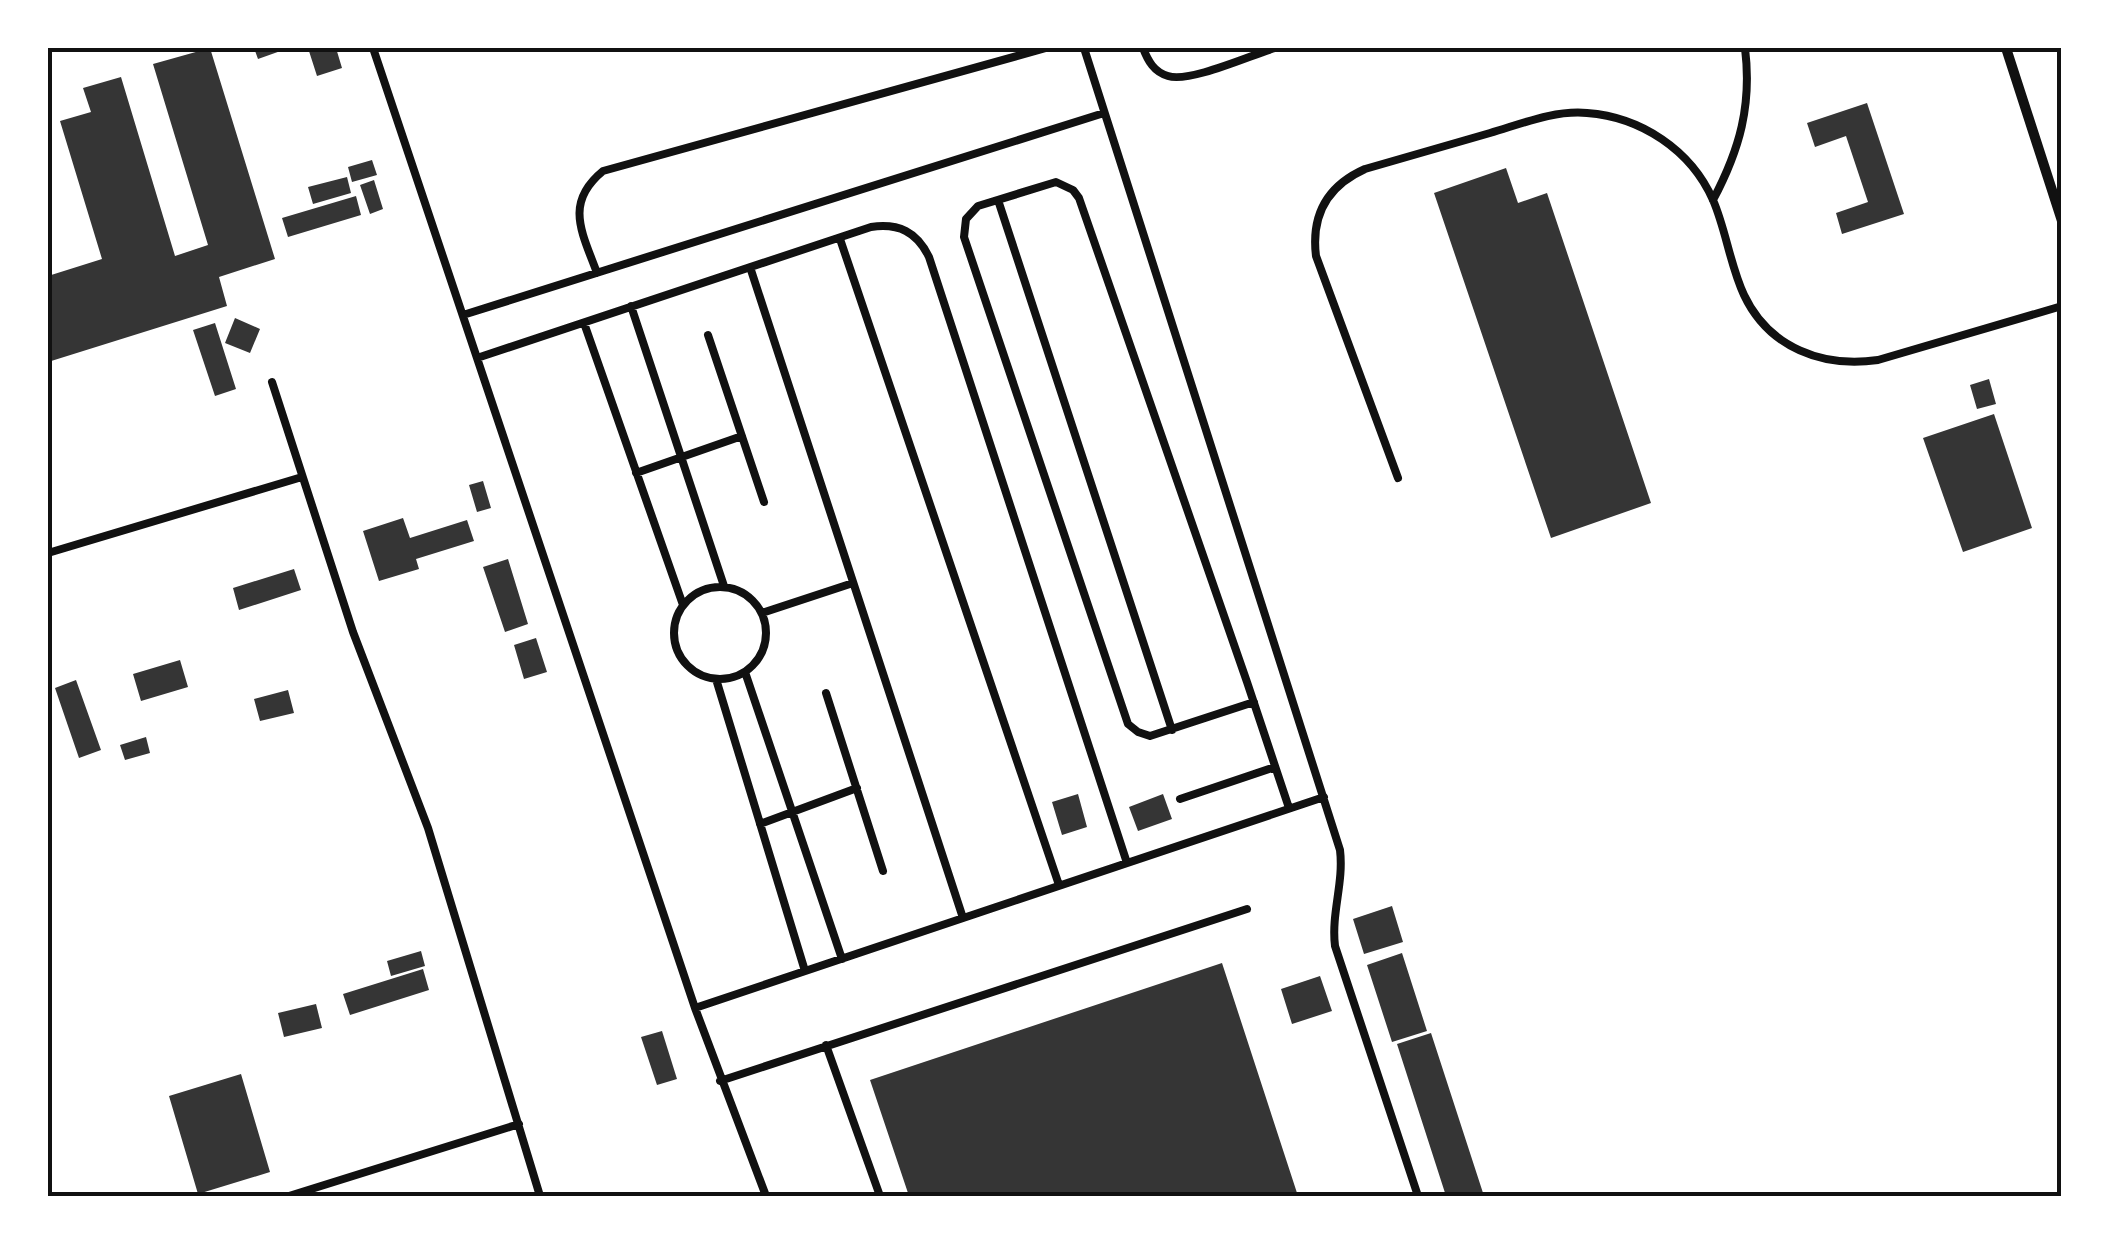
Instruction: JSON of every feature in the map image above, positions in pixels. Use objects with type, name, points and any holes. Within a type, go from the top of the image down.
[{"type":"street","points":[[2006,48],[2062,221]]},
{"type":"lane","points":[[373,48],[695,1008],[766,1196]]},
{"type":"lane","points":[[597,273],[578,214],[584,192],[603,171],[1046,48]]},
{"type":"lane","points":[[1084,48],[1324,796],[1342,870],[1334,921],[1335,946],[1418,1196]]},
{"type":"lane","points":[[1143,48],[1156,70],[1183,78],[1275,48]]},
{"type":"lane","points":[[1713,200],[1733,163],[1745,123],[1749,81],[1745,48]]},
{"type":"lane","points":[[463,316],[1104,112]]},
{"type":"lane","points":[[1398,478],[1316,256],[1316,220],[1322,203],[1348,176],[1365,168],[1556,114],[1583,112],[1637,124],[1682,155],[1713,200],[1744,294],[1756,314],[1789,346],[1810,356],[1855,363],[1878,360],[2062,306]]},
{"type":"lane","points":[[1254,702],[1150,736],[1128,724],[964,237],[966,220],[978,206],[1056,182],[1073,190],[1079,198],[1254,702],[1289,808]]},
{"type":"lane","points":[[998,200],[1172,730]]},
{"type":"lane","points":[[477,358],[871,227],[900,227],[913,234],[930,257],[1127,863]]},
{"type":"lane","points":[[840,239],[1059,885]]},
{"type":"lane","points":[[750,268],[964,918]]},
{"type":"lane","points":[[631,306],[724,586]]},
{"type":"lane","points":[[584,323],[683,605]]},
{"type":"lane","points":[[708,335],[764,502]]},
{"type":"lane","points":[[272,382],[353,632],[428,828],[540,1196]]},
{"type":"lane","points":[[636,473],[742,436]]},
{"type":"lane","points":[[48,553],[302,478]]},
{"type":"lane","points":[[762,613],[853,583]]},
{"type":"lane","points":[[724,586],[740,590],[752,600],[762,613],[766,629],[764,646],[745,672],[716,679],[686,666],[677,652],[675,620],[694,594],[724,586]]},
{"type":"lane","points":[[745,672],[842,959]]},
{"type":"lane","points":[[716,679],[805,971]]},
{"type":"lane","points":[[826,693],[883,871]]},
{"type":"lane","points":[[1180,799],[1276,767]]},
{"type":"lane","points":[[760,824],[857,788]]},
{"type":"lane","points":[[695,1008],[1324,796]]},
{"type":"lane","points":[[720,1080],[1247,909]]},
{"type":"lane","points":[[826,1045],[880,1196]]},
{"type":"lane","points":[[288,1196],[519,1124]]},
{"type":"building","points":[[210,48],[275,259],[219,277],[227,306],[48,362],[48,276],[102,259],[60,121],[91,112],[83,88],[121,77],[175,256],[208,245],[153,64]]},
{"type":"building","points":[[254,48],[289,48],[258,59]]},
{"type":"building","points":[[308,48],[336,48],[342,68],[317,76]]},
{"type":"building","points":[[1867,103],[1904,214],[1842,234],[1836,213],[1868,202],[1846,136],[1815,147],[1807,123]]},
{"type":"building","points":[[372,160],[377,175],[352,182],[348,167]]},
{"type":"building","points":[[1506,168],[1518,203],[1547,193],[1651,503],[1551,538],[1434,193]]},
{"type":"building","points":[[347,177],[351,193],[313,204],[308,187]]},
{"type":"building","points":[[374,180],[383,209],[370,214],[360,185]]},
{"type":"building","points":[[356,196],[361,215],[288,237],[282,218]]},
{"type":"building","points":[[235,318],[260,329],[250,353],[225,343]]},
{"type":"building","points":[[215,323],[236,389],[215,396],[193,330]]},
{"type":"building","points":[[1989,379],[1996,404],[1977,409],[1970,385]]},
{"type":"building","points":[[1994,414],[2032,528],[1963,552],[1923,438]]},
{"type":"building","points":[[483,481],[491,508],[477,512],[469,485]]},
{"type":"building","points":[[403,518],[410,538],[467,520],[474,541],[416,559],[419,569],[379,581],[363,531]]},
{"type":"building","points":[[508,559],[528,624],[505,632],[483,567]]},
{"type":"building","points":[[294,569],[301,590],[239,610],[233,588]]},
{"type":"building","points":[[536,638],[547,672],[524,679],[514,645]]},
{"type":"building","points":[[180,660],[188,687],[141,701],[133,674]]},
{"type":"building","points":[[76,680],[101,750],[79,758],[55,688]]},
{"type":"building","points":[[288,690],[294,713],[260,721],[254,699]]},
{"type":"building","points":[[146,737],[150,753],[125,760],[120,745]]},
{"type":"building","points":[[1078,794],[1087,827],[1062,835],[1052,802]]},
{"type":"building","points":[[1163,794],[1172,819],[1138,831],[1129,807]]},
{"type":"building","points":[[1392,906],[1403,942],[1364,954],[1353,919]]},
{"type":"building","points":[[421,951],[425,966],[391,976],[387,961]]},
{"type":"building","points":[[1402,953],[1427,1031],[1392,1042],[1367,965]]},
{"type":"building","points":[[1222,963],[1298,1196],[909,1196],[870,1080]]},
{"type":"building","points":[[423,969],[429,990],[350,1015],[343,994]]},
{"type":"building","points":[[1320,976],[1332,1011],[1292,1024],[1281,989]]},
{"type":"building","points":[[316,1004],[322,1028],[284,1037],[278,1013]]},
{"type":"building","points":[[662,1031],[677,1079],[657,1085],[641,1037]]},
{"type":"building","points":[[1431,1033],[1484,1196],[1446,1196],[1397,1044]]},
{"type":"building","points":[[241,1074],[270,1172],[198,1194],[169,1096]]}]
